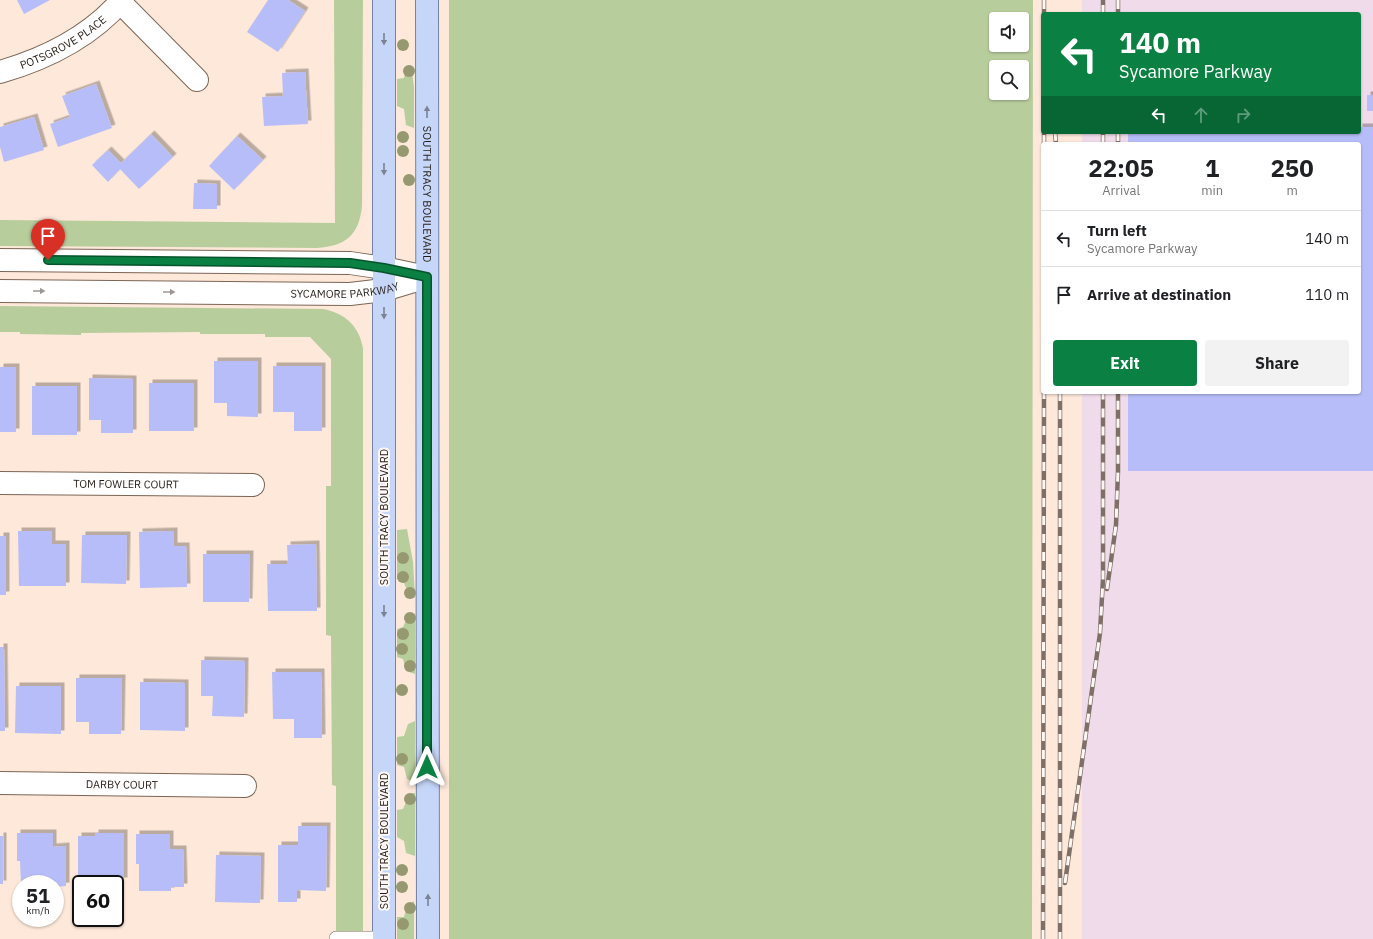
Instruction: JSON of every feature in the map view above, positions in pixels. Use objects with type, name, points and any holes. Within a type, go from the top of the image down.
[{"type":"main road","name":"SOUTH TRACY BOULEVARD","points":[[384,0],[384,938]]},
{"type":"main road","name":"SOUTH TRACY BOULEVARD","points":[[427,0],[428,939]]},
{"type":"main road","name":"POTSGROVE PLACE","points":[[0,72],[42,57],[61,47],[99,22],[121,1]]},
{"type":"main road","points":[[121,1],[197,80]]},
{"type":"main road","name":"SYCAMORE PARKWAY","points":[[0,260],[350,263],[427,277]]},
{"type":"main road","name":"SYCAMORE PARKWAY","points":[[0,291],[350,294],[384,290],[427,277]]},
{"type":"main road","name":"TOM FOWLER COURT","points":[[0,483],[253,485]]},
{"type":"main road","name":"DARBY COURT","points":[[0,783],[245,786]]},
{"type":"lane","points":[[336,938],[384,938]]},
{"type":"shaded area","points":[[1082,0],[1373,0],[1373,939],[1082,939],[1082,394],[1361,394],[1361,142],[1082,142],[1082,134],[1361,134],[1361,12],[1082,12]]},
{"type":"green space","points":[[334,0],[363,0],[362,206],[358,225],[349,237],[336,245],[317,248],[0,246],[0,220],[335,223]]},
{"type":"green space","points":[[449,0],[1033,0],[1032,939],[449,939]]},
{"type":"green space","points":[[411,65],[414,87],[414,128],[406,125],[404,109],[397,106],[397,79],[404,78],[406,68]]},
{"type":"green space","points":[[0,306],[323,309],[344,317],[350,322],[358,333],[363,348],[363,939],[336,939],[336,786],[332,785],[331,636],[326,635],[326,486],[331,486],[331,359],[310,337],[265,337],[265,334],[200,334],[200,332],[81,333],[81,335],[20,334],[20,332],[0,332]]},
{"type":"green space","points":[[407,529],[413,562],[415,597],[409,595],[404,583],[397,579],[397,530]]},
{"type":"green space","points":[[415,614],[415,674],[406,671],[403,659],[397,657],[397,629],[403,627],[408,616]]},
{"type":"green space","points":[[415,721],[415,782],[407,779],[404,767],[397,765],[397,737],[404,736],[408,724]]},
{"type":"green space","points":[[410,793],[415,793],[415,856],[406,853],[404,841],[397,837],[397,810],[403,809]]},
{"type":"green space","points":[[414,901],[414,939],[397,939],[397,917],[404,917],[407,906]]},
{"type":"building","points":[[17,0],[50,0],[24,14]]},
{"type":"building","points":[[268,0],[288,0],[305,11],[278,52],[247,32]]},
{"type":"building","points":[[305,72],[308,124],[264,126],[262,97],[283,96],[282,73]]},
{"type":"building","points":[[96,84],[112,128],[58,147],[50,124],[70,117],[62,96]]},
{"type":"building","points":[[1367,95],[1373,95],[1373,111],[1367,111]]},
{"type":"building","points":[[34,117],[44,150],[4,162],[0,147],[0,127]]},
{"type":"building","points":[[1361,127],[1373,127],[1373,471],[1128,471],[1128,394],[1361,394],[1361,142],[1128,142],[1128,134],[1361,134]]},
{"type":"building","points":[[151,134],[173,157],[139,189],[120,169],[108,182],[92,165],[108,150],[121,163]]},
{"type":"building","points":[[237,136],[263,160],[234,190],[209,166]]},
{"type":"building","points":[[194,183],[217,184],[217,209],[193,209]]},
{"type":"building","points":[[214,361],[258,361],[258,417],[227,416],[227,403],[214,403]]},
{"type":"building","points":[[273,366],[322,366],[322,431],[294,431],[294,412],[273,412]]},
{"type":"building","points":[[0,367],[16,367],[16,432],[0,432]]},
{"type":"building","points":[[89,378],[133,379],[133,433],[101,433],[101,420],[89,420]]},
{"type":"building","points":[[149,383],[194,383],[194,431],[149,431]]},
{"type":"building","points":[[32,386],[77,386],[77,435],[32,435]]},
{"type":"building","points":[[18,531],[52,531],[52,544],[66,544],[66,586],[19,586]]},
{"type":"building","points":[[174,531],[174,546],[186,546],[187,587],[140,588],[139,532]]},
{"type":"building","points":[[82,535],[127,535],[126,584],[81,583]]},
{"type":"building","points":[[0,536],[6,536],[6,595],[0,595]]},
{"type":"building","points":[[316,544],[317,611],[268,611],[267,564],[288,564],[287,545]]},
{"type":"building","points":[[203,554],[250,554],[249,602],[203,602]]},
{"type":"building","points":[[0,647],[4,647],[5,731],[0,731]]},
{"type":"building","points":[[201,660],[245,661],[244,717],[212,716],[213,696],[201,696]]},
{"type":"building","points":[[272,672],[321,672],[322,738],[294,738],[294,719],[273,719]]},
{"type":"building","points":[[76,678],[122,678],[121,734],[89,734],[89,722],[76,722]]},
{"type":"building","points":[[140,682],[185,683],[185,731],[140,730]]},
{"type":"building","points":[[16,686],[61,686],[61,734],[15,733]]},
{"type":"building","points":[[298,826],[327,826],[326,891],[297,890],[297,902],[278,902],[278,845],[298,845]]},
{"type":"building","points":[[17,833],[53,833],[53,847],[66,846],[66,886],[64,886],[64,875],[21,875],[20,861],[17,861]]},
{"type":"building","points":[[95,833],[124,833],[124,875],[78,875],[78,836],[95,836]]},
{"type":"building","points":[[136,834],[170,834],[170,849],[183,849],[184,887],[171,887],[171,891],[139,891],[139,864],[136,864]]},
{"type":"building","points":[[0,836],[3,836],[3,884],[0,884]]},
{"type":"building","points":[[216,855],[261,856],[260,903],[215,902]]},
{"type":"railway","points":[[1044,0],[1044,12]]},
{"type":"railway","points":[[1103,0],[1103,12]]},
{"type":"railway","points":[[1118,0],[1118,12]]},
{"type":"railway","points":[[1044,134],[1044,142]]},
{"type":"railway","points":[[1055,134],[1056,142]]},
{"type":"railway","points":[[1103,134],[1103,142]]},
{"type":"railway","points":[[1118,134],[1118,142]]},
{"type":"railway","points":[[1043,939],[1044,394]]},
{"type":"railway","points":[[1060,394],[1060,939]]},
{"type":"railway","points":[[1065,883],[1100,633],[1103,579],[1103,394]]},
{"type":"railway","points":[[1107,589],[1116,525],[1118,394]]},
{"type":"route","points":[[48,260],[350,263],[427,277],[427,767]]}]
